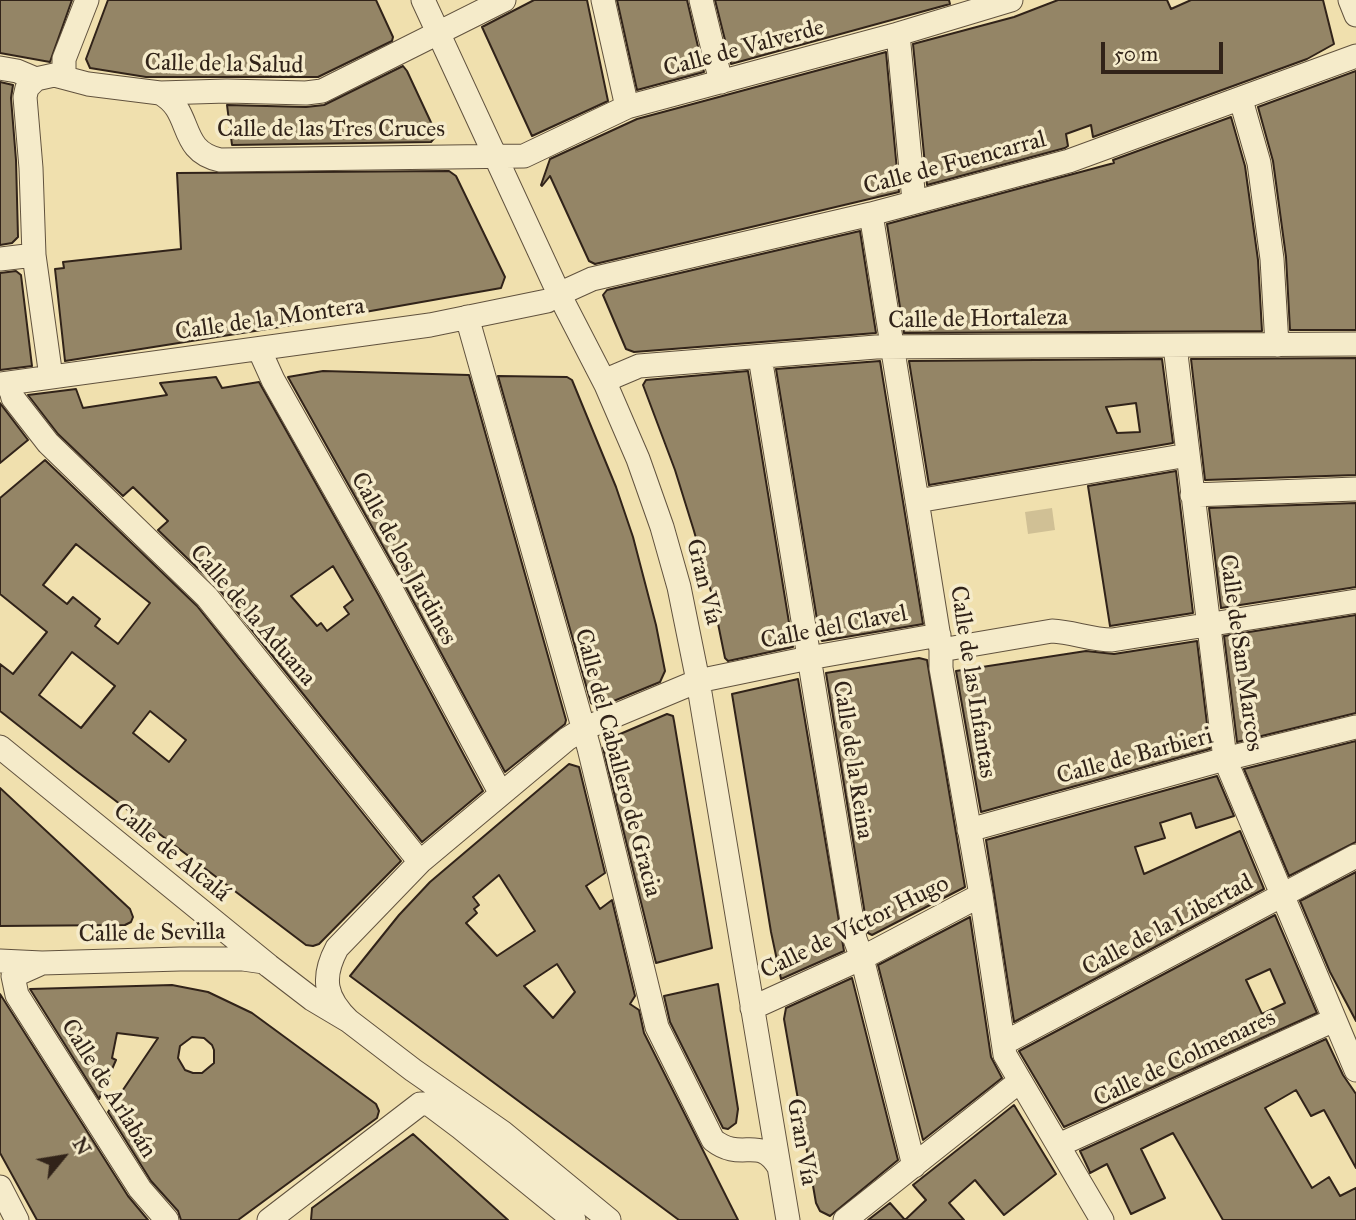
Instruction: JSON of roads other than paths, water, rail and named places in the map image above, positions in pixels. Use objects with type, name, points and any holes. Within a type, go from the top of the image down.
[{"type":"street","points":[[64,77],[64,59],[87,0]]},
{"type":"street","name":"Gran Vía","points":[[423,0],[496,156],[553,298],[606,385],[638,459],[662,527],[679,587],[698,681],[788,1220]]},
{"type":"street","name":"Calle de la Salud","points":[[0,68],[36,79],[54,75],[88,84],[160,93],[322,91],[504,0]]},
{"type":"street","points":[[603,0],[627,107]]},
{"type":"street","points":[[701,0],[721,82]]},
{"type":"street","points":[[1350,0],[1356,15]]},
{"type":"street","name":"Calle de Valverde","points":[[496,156],[524,156],[627,107],[898,34],[997,3]]},
{"type":"street","points":[[898,34],[914,201]]},
{"type":"street","name":"Calle de Fuencarral","points":[[553,298],[592,279],[871,214],[1069,161],[1356,56]]},
{"type":"street","points":[[36,79],[27,88],[25,97],[34,255],[51,377]]},
{"type":"street","name":"Calle de las Tres Cruces","points":[[160,93],[174,102],[180,110],[190,141],[197,150],[220,160],[496,156]]},
{"type":"street","points":[[1241,100],[1259,163],[1272,259],[1277,345]]},
{"type":"street","name":"Calle de las Infantas","points":[[871,214],[940,643],[941,668],[1008,1062],[1102,1220]]},
{"type":"street","points":[[0,259],[34,255]]},
{"type":"street","name":"Calle de la Montera","points":[[4,384],[430,325],[553,298]]},
{"type":"street","name":"Calle del Caballero de Gracia","points":[[467,317],[583,729],[657,1027],[713,1140],[734,1151],[760,1149],[768,1152],[779,1167]]},
{"type":"street","name":"Calle de Hortaleza","points":[[606,385],[613,377],[639,366],[894,347],[1356,344]]},
{"type":"street","name":"Calle de San Marcos","points":[[1175,345],[1225,759],[1356,1070]]},
{"type":"street","name":"Calle de los Jardines","points":[[259,349],[273,380],[391,589],[501,794]]},
{"type":"street","name":"Calle de la Reina","points":[[760,357],[855,939],[914,1166]]},
{"type":"street","name":"Calle de la Aduana","points":[[4,384],[48,443],[207,597],[420,862]]},
{"type":"street","points":[[918,501],[1188,455]]},
{"type":"street","points":[[1192,495],[1356,489]]},
{"type":"street","name":"Calle del Clavel","points":[[349,1021],[334,1007],[327,985],[332,957],[346,936],[420,862],[566,739],[583,729],[698,681],[809,658],[1052,631],[1095,640],[1112,640],[1356,601]]},
{"type":"street","name":"Calle de Barbieri","points":[[969,830],[1225,759],[1356,727]]},
{"type":"street","name":"Calle de Alcalá","points":[[0,747],[264,962],[312,999],[349,1021],[412,1070],[502,1132],[609,1220]]},
{"type":"street","name":"Calle de la Libertad","points":[[1004,1043],[1356,856]]},
{"type":"street","name":"Calle de Víctor Hugo","points":[[752,1008],[862,958],[981,895]]},
{"type":"street","name":"Calle de Sevilla","points":[[0,961],[42,963],[180,958],[264,962]]},
{"type":"street","name":"Calle de Sevilla","points":[[12,981],[19,971],[42,963]]},
{"type":"street","name":"Calle de Arlabán","points":[[12,981],[17,995],[140,1189],[167,1220]]},
{"type":"street","name":"Calle de Colmenares","points":[[1059,1145],[1334,1020]]},
{"type":"street","points":[[412,1070],[418,1082],[416,1107]]},
{"type":"street","points":[[845,1220],[1020,1082]]},
{"type":"street","points":[[269,1220],[296,1212],[416,1107],[429,1104],[574,1220]]},
{"type":"street","points":[[0,1187],[17,1220]]}]
